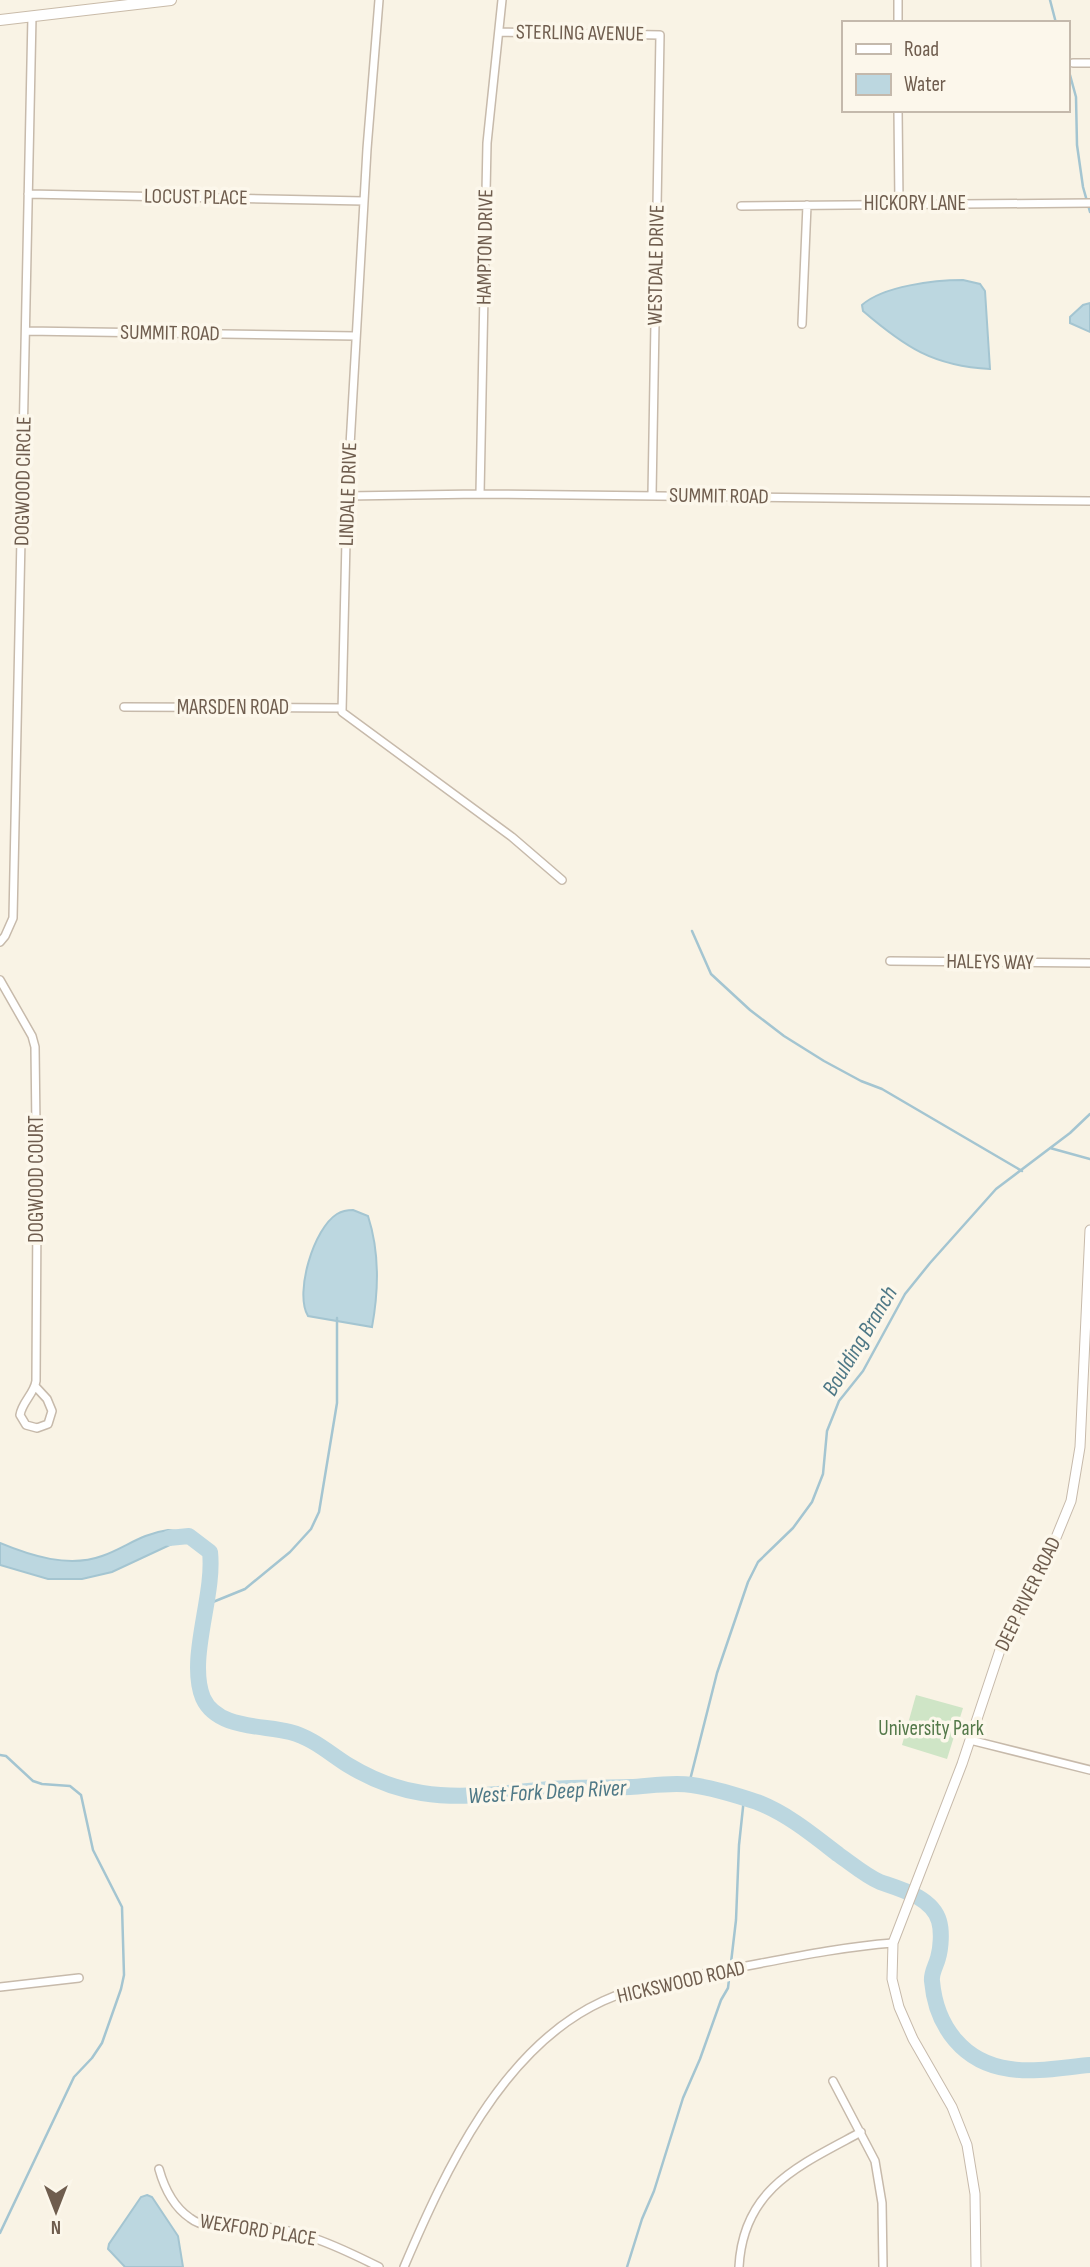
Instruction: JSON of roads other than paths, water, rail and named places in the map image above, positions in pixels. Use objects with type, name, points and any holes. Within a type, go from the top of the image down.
[{"type":"main road","points":[[0,20],[171,0]]},
{"type":"street","name":"LINDALE DRIVE","points":[[342,708],[347,496],[379,0]]},
{"type":"street","name":"HAMPTON DRIVE","points":[[480,494],[488,143],[502,0]]},
{"type":"street","points":[[898,0],[898,21]]},
{"type":"street","name":"DOGWOOD CIRCLE","points":[[0,942],[13,918],[32,16]]},
{"type":"street","name":"STERLING AVENUE","points":[[500,32],[660,35]]},
{"type":"street","name":"WESTDALE DRIVE","points":[[652,495],[660,35]]},
{"type":"street","points":[[1073,63],[1090,63]]},
{"type":"street","points":[[898,112],[899,203]]},
{"type":"street","name":"LOCUST PLACE","points":[[28,194],[364,201]]},
{"type":"street","name":"HICKORY LANE","points":[[741,206],[1090,203]]},
{"type":"street","points":[[802,324],[807,205]]},
{"type":"street","name":"SUMMIT ROAD","points":[[26,331],[356,336]]},
{"type":"street","name":"SUMMIT ROAD","points":[[347,496],[652,495],[1090,501]]},
{"type":"street","name":"MARSDEN ROAD","points":[[124,707],[342,708]]},
{"type":"street","points":[[342,708],[342,712],[512,837],[562,880]]},
{"type":"street","name":"HALEYS WAY","points":[[890,961],[1090,963]]},
{"type":"street","name":"DOGWOOD COURT","points":[[0,980],[32,1036],[35,1047],[35,1386],[24,1402],[20,1415],[26,1425],[37,1428],[48,1424],[52,1411],[47,1399],[35,1386]]},
{"type":"street","name":"DEEP RIVER ROAD","points":[[976,2267],[975,2194],[967,2145],[952,2107],[902,2018],[892,1979],[893,1942],[970,1740],[1004,1638],[1053,1545],[1071,1501],[1080,1447],[1090,1230]]},
{"type":"street","points":[[970,1740],[1090,1770]]},
{"type":"street","name":"HICKSWOOD ROAD","points":[[404,2267],[446,2175],[476,2124],[528,2058],[573,2017],[601,2001],[637,1988],[845,1947],[893,1942]]},
{"type":"street","points":[[0,1987],[79,1978]]},
{"type":"street","points":[[833,2081],[875,2161],[880,2184],[883,2267]]},
{"type":"street","points":[[739,2267],[744,2232],[751,2214],[766,2192],[799,2166],[862,2132]]},
{"type":"street","name":"WEXFORD PLACE","points":[[159,2169],[164,2187],[191,2219],[211,2226],[269,2228],[320,2239],[379,2267]]},
{"type":"water","points":[[963,280],[980,284],[985,291],[990,369],[936,359],[893,335],[863,311],[862,305],[883,293],[924,283]]},
{"type":"water","points":[[1090,303],[1090,332],[1070,323],[1070,317],[1083,305]]},
{"type":"water","points":[[353,1210],[368,1216],[375,1244],[377,1285],[372,1327],[308,1316],[304,1306],[305,1277],[314,1246],[329,1221],[337,1214]]},
{"type":"water","points":[[168,1530],[186,1532],[189,1536],[112,1572],[82,1579],[48,1579],[0,1565],[0,1543],[37,1556],[76,1561],[102,1556],[141,1538]]},
{"type":"water","points":[[141,2197],[152,2197],[178,2236],[183,2267],[125,2267],[108,2249]]},
{"type":"waterway","points":[[1050,0],[1055,21]]},
{"type":"waterway","points":[[1069,71],[1076,97],[1077,145],[1083,187],[1090,212]]},
{"type":"waterway","points":[[692,931],[711,974],[750,1010],[784,1036],[824,1061],[882,1089],[1022,1171]]},
{"type":"waterway","name":"Boulding Branch","points":[[689,1784],[717,1673],[748,1582],[758,1562],[793,1528],[812,1502],[823,1474],[827,1431],[839,1401],[863,1371],[905,1294],[930,1263],[996,1189],[1070,1133],[1090,1114]]},
{"type":"waterway","name":"Boulding Branch","points":[[1050,1148],[1090,1159]]},
{"type":"waterway","points":[[208,1604],[245,1589],[290,1552],[311,1529],[319,1512],[337,1403],[337,1318]]},
{"type":"waterway","name":"West Fork Deep River","points":[[169,1538],[189,1536],[210,1552],[209,1588],[198,1665],[199,1682],[203,1698],[210,1708],[229,1721],[290,1732],[313,1742],[366,1775],[393,1786],[422,1793],[471,1796],[561,1788],[677,1784],[708,1788],[757,1802],[790,1819],[870,1877],[914,1895],[930,1906],[941,1930],[940,1949],[932,1978],[935,1998],[946,2027],[966,2051],[979,2059],[1010,2069],[1040,2070],[1090,2065]]},
{"type":"waterway","points":[[0,1755],[6,1756],[33,1781],[70,1786],[81,1795],[93,1850],[122,1907],[124,1975],[102,2043],[74,2077],[0,2233]]},
{"type":"waterway","points":[[627,2267],[683,2098],[728,1988],[736,1920],[744,1798]]},
{"type":"park label","name":"University Park","points":[[931,1728]]}]
